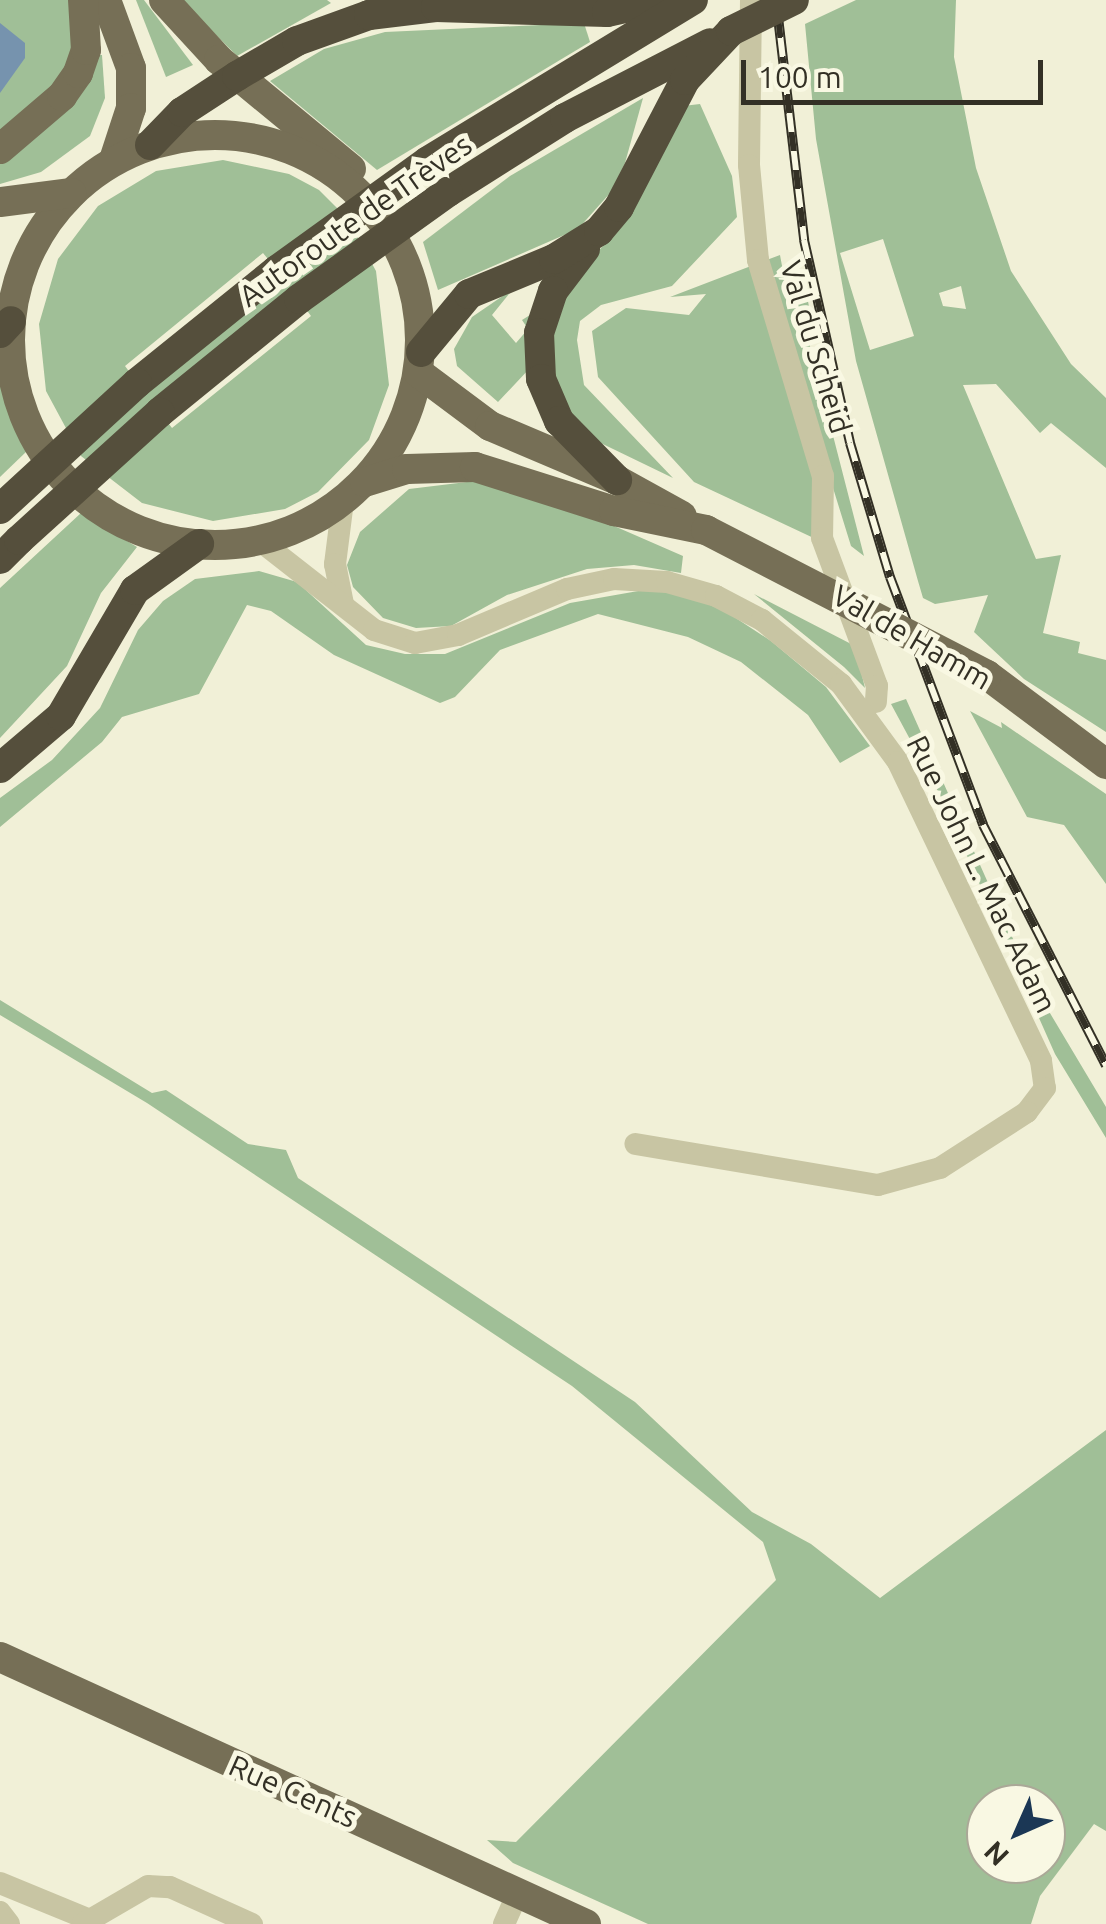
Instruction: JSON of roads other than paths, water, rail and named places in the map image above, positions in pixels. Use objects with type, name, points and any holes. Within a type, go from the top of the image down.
[{"type":"highway","points":[[150,144],[182,112],[238,76],[297,42],[369,14],[436,7],[607,12],[660,0]]},
{"type":"highway","name":"Autoroute de Trèves","points":[[0,509],[138,383],[277,270],[428,161],[693,0]]},
{"type":"highway","name":"Autoroute de Trèves","points":[[10,550],[160,412],[299,299],[448,192],[565,118],[794,0]]},
{"type":"highway","points":[[617,480],[559,421],[541,379],[538,350],[554,292],[619,207],[685,80],[731,32]]},
{"type":"highway","points":[[420,362],[469,294],[554,260],[599,231]]},
{"type":"highway","points":[[0,768],[61,716],[135,590],[199,544]]},
{"type":"main road","points":[[0,149],[62,96],[78,74],[86,50],[83,0]]},
{"type":"main road","points":[[106,0],[131,68],[131,108],[114,160]]},
{"type":"main road","points":[[164,0],[238,76],[342,156],[390,230],[415,288],[420,362],[400,431],[354,491]]},
{"type":"main road","points":[[480,0],[532,10]]},
{"type":"main road","points":[[260,540],[199,544],[164,538],[114,517],[48,458],[17,392],[6,309],[35,241],[71,193],[114,160],[150,144],[217,134],[284,146],[344,180],[390,230]]},
{"type":"main road","points":[[0,202],[71,193]]},
{"type":"main road","name":"Val de Hamm","points":[[420,362],[490,426],[617,480],[987,675],[1106,764]]},
{"type":"main road","name":"Val de Hamm","points":[[260,540],[354,491],[407,469],[475,467],[614,511],[706,530]]},
{"type":"main road","name":"Rue Cents","points":[[0,1657],[586,1924]]},
{"type":"street","name":"Val du Scheid","points":[[750,0],[752,226],[823,476],[822,538],[877,686],[876,702]]},
{"type":"street","points":[[343,604],[336,564],[354,491]]},
{"type":"street","name":"Rue John L. Mac Adam","points":[[260,540],[374,630],[415,642],[458,635],[567,589],[614,579],[667,582],[716,596],[762,620],[841,684],[898,762],[1040,1061],[1045,1088],[1027,1112],[940,1168],[909,1180],[878,1184],[799,1176],[634,1144]]},
{"type":"street","points":[[0,1883],[86,1922],[148,1886],[170,1887],[252,1924]]},
{"type":"street","points":[[504,1924],[518,1893]]},
{"type":"street","points":[[0,1912],[9,1924]]},
{"type":"water","points":[[0,23],[25,43],[25,58],[0,93]]},
{"type":"railway","points":[[776,0],[804,240],[850,443],[890,577],[983,825],[1106,1065]]}]
